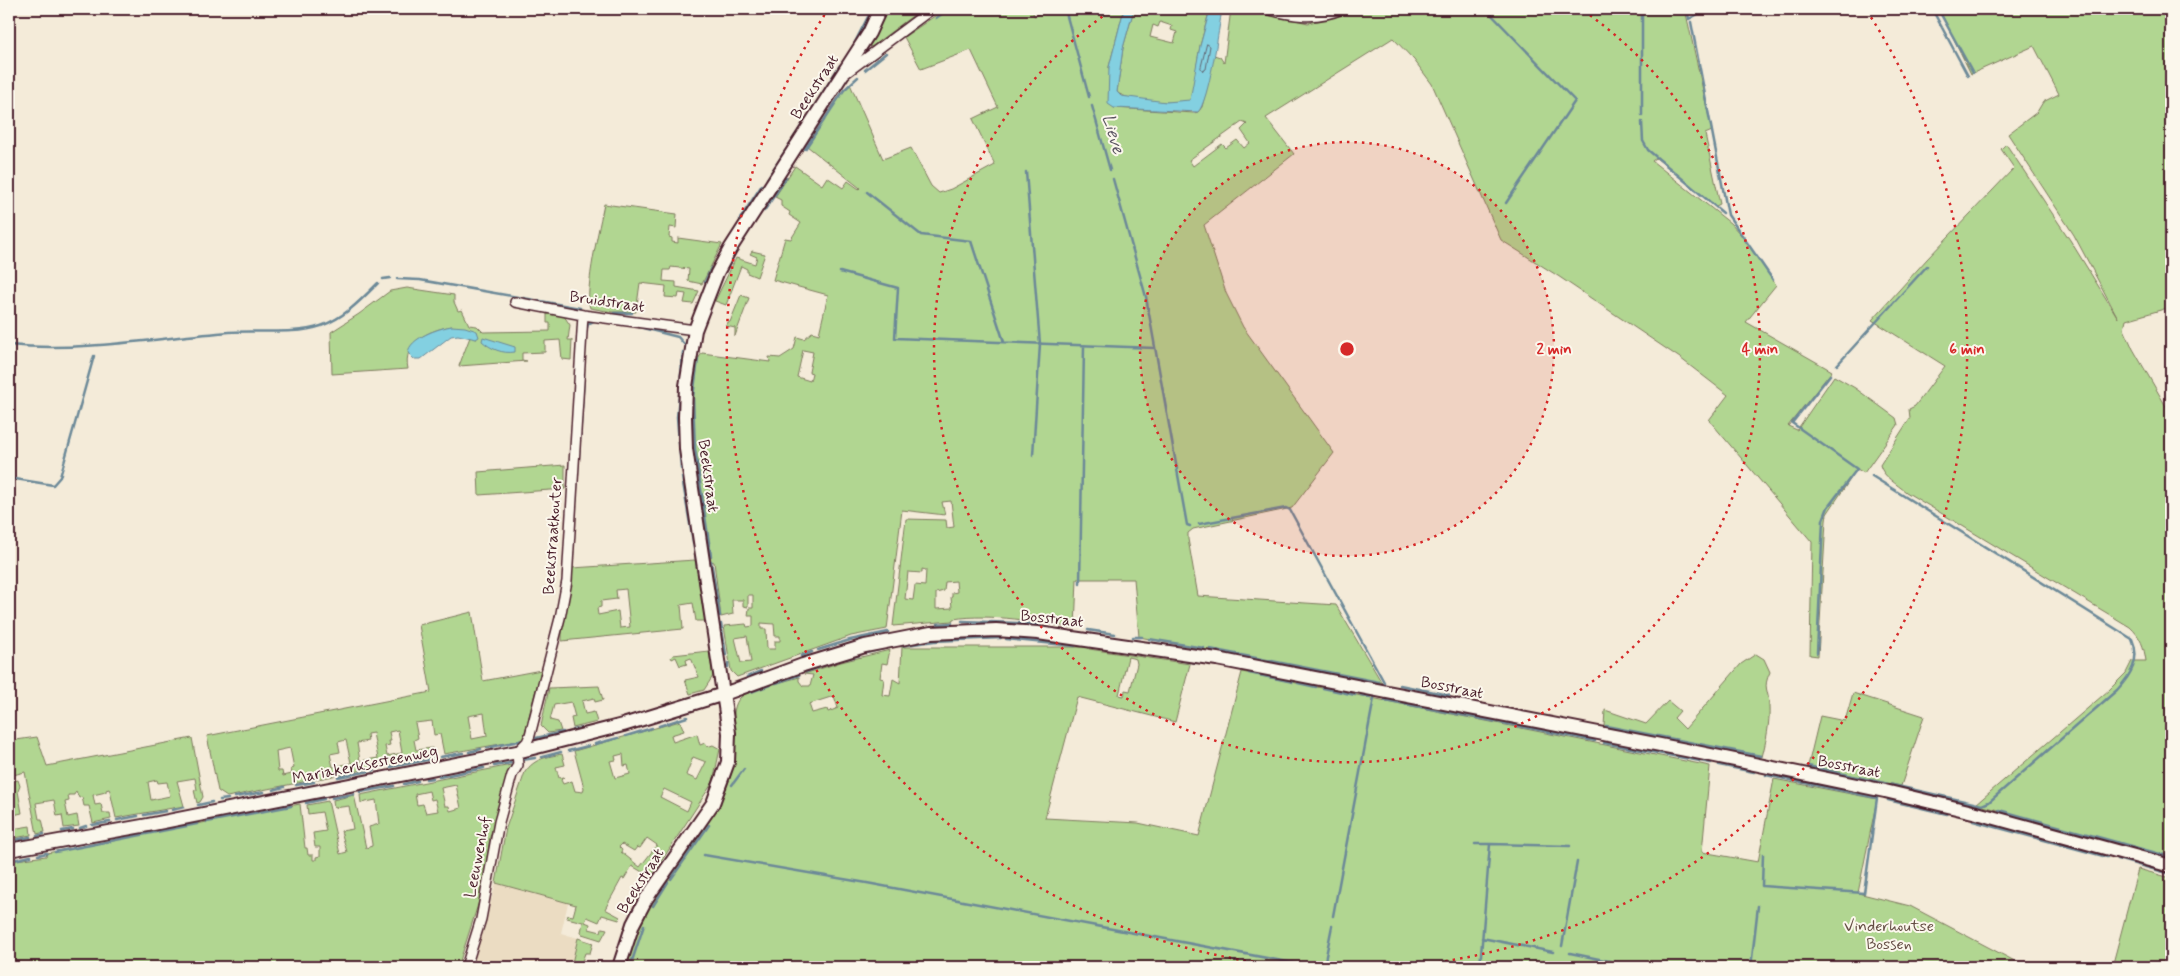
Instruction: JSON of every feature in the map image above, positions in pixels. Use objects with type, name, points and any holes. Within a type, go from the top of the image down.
[{"type":"street","name":"Beekstraat","points":[[619,967],[637,914],[657,882],[713,803],[722,784],[728,762],[729,733],[724,694],[686,449],[686,386],[696,330],[717,273],[730,249],[869,33],[880,9]]},
{"type":"street","points":[[1266,9],[1306,16],[1320,15],[1342,9]]},
{"type":"street","points":[[842,76],[927,10]]},
{"type":"street","name":"Bruidstraat","points":[[515,302],[696,330]]},
{"type":"street","name":"Beekstraatkouter","points":[[517,752],[527,742],[530,734],[558,626],[567,581],[583,314]]},
{"type":"street","name":"Bosstraat","points":[[724,694],[803,665],[882,642],[931,633],[996,630],[1038,632],[1224,660],[1885,790],[2171,866]]},
{"type":"street","name":"Mariakerksesteenweg","points":[[9,850],[158,823],[517,752],[615,727],[724,694]]},
{"type":"street","name":"Leeuwenhof","points":[[466,967],[481,919],[499,822],[512,775],[518,765],[517,752]]},
{"type":"shaded area","points":[[496,883],[568,903],[561,933],[578,938],[571,967],[538,965],[537,967],[472,967]]},
{"type":"green space","points":[[886,9],[911,9],[915,14],[871,47],[869,45]]},
{"type":"green space","points":[[945,9],[1032,9],[1034,16],[1038,15],[1037,9],[1124,9],[1109,67],[1114,108],[1194,113],[1198,112],[1202,107],[1214,55],[1220,57],[1224,63],[1231,9],[1248,9],[1308,23],[1353,12],[1357,9],[1685,9],[1712,131],[1705,134],[1720,204],[1716,206],[1656,158],[1652,161],[1730,223],[1744,238],[1776,285],[1746,322],[1832,371],[1788,426],[1797,430],[1834,376],[1855,388],[1896,418],[1898,425],[1864,473],[1857,469],[1827,514],[1818,656],[1810,655],[1812,542],[1709,420],[1728,395],[1680,358],[1501,240],[1432,84],[1414,60],[1393,38],[1266,118],[1294,154],[1204,225],[1226,293],[1243,327],[1334,453],[1292,508],[1193,529],[1188,533],[1198,596],[1336,605],[1382,683],[1139,637],[1134,579],[1077,579],[1075,628],[1014,619],[983,617],[893,626],[906,519],[946,520],[947,528],[954,527],[951,501],[942,502],[945,515],[902,510],[887,629],[851,636],[737,677],[731,671],[724,626],[746,624],[747,627],[753,626],[753,616],[748,616],[749,608],[753,608],[753,595],[748,595],[748,607],[743,606],[743,600],[732,600],[733,614],[721,617],[695,449],[693,397],[698,359],[702,353],[770,362],[769,357],[780,358],[794,349],[797,337],[804,339],[812,332],[819,334],[828,295],[773,280],[785,238],[791,239],[801,223],[789,215],[790,212],[781,206],[781,200],[775,197],[795,166],[822,185],[827,177],[843,188],[848,181],[860,188],[807,146],[844,90],[850,84],[883,159],[911,148],[931,186],[939,193],[951,189],[995,165],[973,119],[998,107],[971,50],[921,69],[904,37]],"holes":[[[1242,122],[1247,124],[1241,130],[1250,143],[1244,148],[1237,140],[1226,148],[1222,144],[1193,166],[1189,160]],[[803,350],[813,352],[809,372],[812,373],[810,381],[797,377]],[[922,569],[926,570],[925,586],[915,585],[913,600],[905,599],[908,572],[922,573]],[[956,581],[957,592],[952,593],[952,608],[936,609],[936,593],[944,591],[945,582]],[[761,623],[774,624],[775,636],[780,636],[780,641],[775,641],[775,649],[767,649],[766,629],[761,629]],[[747,636],[751,662],[741,663],[735,638]]]},
{"type":"green space","points":[[1134,9],[1206,9],[1209,12],[1200,46],[1192,96],[1188,102],[1140,100],[1117,92],[1123,48]],"holes":[[[1160,22],[1172,26],[1171,30],[1177,32],[1174,43],[1150,37],[1153,25],[1158,27]]]},
{"type":"green space","points":[[1939,9],[2171,9],[2171,307],[2126,320],[2124,329],[2133,349],[2171,415],[2171,858],[1976,804],[2109,690],[2126,673],[2132,661],[2146,661],[2143,647],[2139,638],[2130,627],[1906,492],[1887,477],[1880,465],[1910,418],[1909,409],[1915,406],[1945,366],[1872,320],[2014,168],[2001,149],[2006,144],[2070,240],[2118,318],[2074,235],[2008,134],[2037,112],[2043,102],[2059,94],[2034,46],[1971,74]]},
{"type":"green space","points":[[604,204],[677,214],[676,228],[670,227],[669,237],[672,238],[672,242],[678,243],[678,238],[722,244],[702,284],[688,281],[689,269],[671,267],[670,270],[664,270],[663,281],[676,282],[676,287],[699,291],[693,304],[684,303],[686,294],[679,293],[678,298],[665,297],[666,286],[640,283],[636,312],[612,312],[590,308],[589,288],[591,273]]},
{"type":"green space","points":[[752,251],[765,254],[757,277],[747,273],[747,269],[741,266],[726,305],[715,301],[736,258],[755,264],[757,257],[750,254]]},
{"type":"green space","points":[[407,288],[454,295],[454,302],[458,311],[462,310],[469,325],[477,326],[483,332],[550,331],[550,323],[547,323],[547,311],[562,313],[570,325],[568,340],[572,340],[571,360],[562,359],[560,340],[545,341],[545,352],[522,353],[522,360],[527,361],[459,366],[470,337],[477,339],[452,326],[426,334],[419,339],[409,351],[408,369],[332,374],[331,332],[390,291]]},
{"type":"green space","points":[[741,295],[749,298],[735,336],[735,328],[726,326],[730,322]]},
{"type":"green space","points":[[565,465],[565,489],[479,495],[478,472]]},
{"type":"green space","points":[[695,560],[706,621],[696,621],[693,603],[681,605],[683,629],[562,641],[562,625],[572,568]],"holes":[[[626,589],[630,627],[620,628],[618,611],[598,615],[597,608],[601,607],[601,601],[617,599],[616,590]]]},
{"type":"green space","points":[[472,612],[483,681],[541,670],[523,740],[444,754],[440,734],[434,735],[432,721],[415,723],[418,738],[414,740],[416,750],[432,748],[434,756],[227,797],[218,791],[207,736],[431,692],[419,625]],"holes":[[[484,713],[487,736],[472,739],[468,716]],[[398,730],[402,753],[387,756],[385,746],[390,745],[389,732]],[[373,733],[378,758],[360,761],[357,743],[368,741],[367,734]],[[346,740],[351,763],[333,767],[330,754],[340,752],[338,742]],[[290,748],[294,768],[291,769],[292,774],[283,776],[282,771],[278,771],[276,751]]]},
{"type":"green space","name":"Vinderhoutse Bossen","points":[[902,647],[1089,647],[1089,649],[1190,664],[1175,722],[1077,697],[1045,818],[1138,823],[1199,836],[1242,672],[1710,766],[1702,852],[1758,862],[1774,779],[1877,799],[1858,893],[1910,906],[2026,967],[627,967],[639,926],[649,907],[709,821],[728,785],[734,759],[734,710],[741,697],[760,688],[799,677],[799,681],[803,686],[810,686],[813,675],[804,674],[841,662],[890,650],[887,664],[882,663],[880,678],[884,679],[882,695],[890,696],[893,679],[900,683]],"holes":[[[1128,657],[1136,659],[1137,664],[1130,691],[1125,690],[1124,696],[1119,695]],[[834,696],[838,708],[828,712],[827,709],[812,713],[809,704]]]},
{"type":"green space","points":[[709,651],[713,676],[704,690],[690,694],[685,680],[699,677],[691,658],[686,660],[687,664],[680,666],[676,657],[672,659],[671,657],[673,655]]},
{"type":"green space","points":[[1756,654],[1764,659],[1770,672],[1766,686],[1769,700],[1768,726],[1762,757],[1604,726],[1605,710],[1646,724],[1668,701],[1680,711],[1674,718],[1685,729],[1741,664]]},
{"type":"green space","points":[[599,686],[603,700],[595,702],[594,698],[582,701],[585,714],[594,712],[597,722],[573,728],[571,718],[575,717],[571,702],[554,705],[550,720],[558,722],[561,731],[548,733],[541,726],[549,688]]},
{"type":"green space","points":[[1853,693],[1924,716],[1901,786],[1808,766],[1820,716],[1845,721]]},
{"type":"green space","points":[[680,721],[684,731],[671,735],[673,742],[697,734],[700,745],[705,743],[707,747],[713,745],[720,749],[713,782],[651,877],[632,866],[624,879],[622,878],[605,909],[620,917],[619,920],[602,915],[599,922],[587,917],[585,922],[590,924],[589,929],[601,932],[602,928],[607,929],[601,940],[582,934],[583,922],[567,918],[568,915],[573,916],[576,905],[496,883],[506,828],[525,772],[537,761],[562,754],[565,765],[556,767],[559,778],[564,777],[561,780],[563,784],[572,781],[575,791],[583,792],[584,788],[574,751]],"holes":[[[623,754],[624,766],[628,765],[630,774],[615,778],[610,761],[616,760],[615,756]],[[693,757],[706,762],[697,780],[686,775]],[[664,789],[691,802],[687,811],[660,797]],[[647,838],[657,845],[640,867],[621,852],[622,850],[619,847],[622,844],[634,851],[637,847],[640,848]]]},
{"type":"green space","points":[[37,737],[47,766],[192,738],[203,797],[200,802],[197,803],[194,790],[197,790],[195,778],[177,781],[184,806],[116,818],[109,789],[106,792],[93,795],[95,805],[101,804],[103,813],[110,813],[111,819],[93,823],[89,806],[84,806],[82,797],[79,798],[76,791],[74,795],[68,795],[69,801],[65,802],[68,817],[77,815],[79,826],[64,828],[62,815],[57,816],[54,800],[36,803],[39,819],[42,819],[45,832],[37,834],[25,772],[13,775],[14,781],[18,780],[20,786],[18,791],[22,813],[9,816],[9,741]],"holes":[[[157,780],[158,783],[167,782],[170,796],[151,800],[148,782]]]},
{"type":"green space","points":[[511,765],[490,837],[482,892],[458,967],[9,967],[9,861],[46,856],[47,853],[300,804],[305,848],[307,848],[308,855],[313,855],[313,860],[316,860],[316,857],[320,856],[320,847],[315,847],[313,833],[326,831],[322,812],[308,814],[307,805],[328,801],[340,854],[347,852],[341,831],[353,829],[349,806],[334,808],[333,800],[354,795],[366,848],[372,846],[369,827],[379,824],[376,800],[361,803],[360,795]],"holes":[[[456,785],[461,808],[450,811],[449,806],[445,806],[441,788]],[[429,791],[431,800],[435,799],[438,811],[426,813],[423,804],[417,805],[415,794]]]},
{"type":"green space","points":[[9,816],[12,829],[30,826],[31,835],[9,839]]},
{"type":"green space","points":[[2138,869],[2171,878],[2171,967],[2112,967]]},
{"type":"green space","points":[[578,938],[593,943],[590,953],[585,953],[580,967],[571,967]]},
{"type":"water","points":[[1124,9],[1134,9],[1123,48],[1117,92],[1121,96],[1166,102],[1190,100],[1200,46],[1209,13],[1206,9],[1222,9],[1210,80],[1198,112],[1114,108],[1108,104],[1109,67]]},
{"type":"water","points":[[452,326],[465,327],[477,331],[479,337],[476,339],[458,335],[451,336],[421,359],[414,359],[408,353],[413,343],[419,338],[433,331]]},
{"type":"water","points":[[483,337],[515,347],[515,352],[501,352],[493,349],[482,341]]},
{"type":"waterway","points":[[852,48],[872,9]]},
{"type":"waterway","points":[[936,18],[949,9]]},
{"type":"waterway","points":[[1065,9],[1089,97]]},
{"type":"waterway","points":[[1286,9],[1302,11]]},
{"type":"waterway","points":[[1307,11],[1323,9]]},
{"type":"waterway","points":[[1486,9],[1575,101],[1506,203]]},
{"type":"waterway","points":[[1642,9],[1642,115]]},
{"type":"waterway","points":[[1687,9],[1689,19],[1707,9]]},
{"type":"waterway","points":[[1932,9],[1968,76]]},
{"type":"waterway","points":[[1938,9],[1973,73]]},
{"type":"waterway","points":[[1691,22],[1728,215],[1773,280]]},
{"type":"waterway","points":[[865,70],[886,53]]},
{"type":"waterway","points":[[806,119],[840,65]]},
{"type":"waterway","points":[[805,149],[844,90],[858,77]]},
{"type":"waterway","name":"Lieve","points":[[1092,106],[1110,170]]},
{"type":"waterway","points":[[1642,122],[1643,141],[1648,150],[1723,213]]},
{"type":"waterway","points":[[767,179],[802,125]]},
{"type":"waterway","points":[[1026,172],[1040,344],[1033,455]]},
{"type":"waterway","points":[[764,211],[786,178]]},
{"type":"waterway","points":[[1113,179],[1146,297],[1187,525],[1190,526]]},
{"type":"waterway","points":[[740,219],[762,185]]},
{"type":"waterway","points":[[867,192],[921,235],[971,241],[1004,342]]},
{"type":"waterway","points":[[1837,365],[1927,266]]},
{"type":"waterway","points":[[705,282],[711,268]]},
{"type":"waterway","points":[[840,272],[898,288],[895,338],[1155,348]]},
{"type":"waterway","points":[[383,279],[390,278]]},
{"type":"waterway","points":[[397,279],[420,280],[580,308]]},
{"type":"waterway","points":[[9,345],[36,347],[91,346],[229,332],[311,329],[329,323],[345,313],[378,283]]},
{"type":"waterway","points":[[614,313],[632,313]]},
{"type":"waterway","points":[[586,332],[588,324],[596,320]]},
{"type":"waterway","points":[[635,326],[678,337],[684,344]]},
{"type":"waterway","points":[[1080,584],[1084,346]]},
{"type":"waterway","points":[[681,469],[677,417],[683,352]]},
{"type":"waterway","points":[[9,478],[53,485],[60,477],[94,356]]},
{"type":"waterway","points":[[698,359],[693,397],[695,449],[711,556]]},
{"type":"waterway","points":[[576,502],[584,375]]},
{"type":"waterway","points":[[1817,653],[1823,520],[1828,507],[1857,469],[1792,423],[1830,375]]},
{"type":"waterway","points":[[1808,766],[1982,805],[1989,802],[2117,690],[2127,679],[2135,660],[2135,646],[2132,639],[1872,476]]},
{"type":"waterway","points":[[682,477],[704,607]]},
{"type":"waterway","points":[[1199,524],[1286,508],[1290,510],[1384,682]]},
{"type":"waterway","points":[[711,561],[720,616]]},
{"type":"waterway","points":[[962,621],[1041,624]]},
{"type":"waterway","points":[[938,624],[952,623]]},
{"type":"waterway","points":[[721,624],[726,655]]},
{"type":"waterway","points":[[1088,630],[1115,634]]},
{"type":"waterway","points":[[818,650],[850,640],[888,632]]},
{"type":"waterway","points":[[1133,637],[1142,637]]},
{"type":"waterway","points":[[900,646],[934,641],[1001,638]]},
{"type":"waterway","points":[[1006,639],[1075,646]]},
{"type":"waterway","points":[[1149,639],[1204,648]]},
{"type":"waterway","points":[[866,653],[892,647]]},
{"type":"waterway","points":[[1092,647],[1144,655]]},
{"type":"waterway","points":[[1210,649],[1379,682]]},
{"type":"waterway","points":[[801,656],[812,652]]},
{"type":"waterway","points":[[846,659],[860,655]]},
{"type":"waterway","points":[[1156,656],[1196,663]]},
{"type":"waterway","points":[[806,672],[833,662]]},
{"type":"waterway","points":[[747,677],[761,671]]},
{"type":"waterway","points":[[1249,673],[1293,682]]},
{"type":"waterway","points":[[776,683],[799,675]]},
{"type":"waterway","points":[[1298,683],[1316,687]]},
{"type":"waterway","points":[[751,692],[770,685]]},
{"type":"waterway","points":[[1400,685],[1449,695]]},
{"type":"waterway","points":[[1323,688],[1355,695]]},
{"type":"waterway","points":[[1361,695],[1370,697]]},
{"type":"waterway","points":[[1333,916],[1374,698]]},
{"type":"waterway","points":[[1385,700],[1595,741]]},
{"type":"waterway","points":[[659,726],[687,717]]},
{"type":"waterway","points":[[1606,726],[1761,756]]},
{"type":"waterway","points":[[573,730],[581,728]]},
{"type":"waterway","points":[[626,736],[652,728]]},
{"type":"waterway","points":[[536,738],[563,732]]},
{"type":"waterway","points":[[595,744],[618,738]]},
{"type":"waterway","points":[[487,748],[523,740]]},
{"type":"waterway","points":[[1604,743],[1711,763]]},
{"type":"waterway","points":[[568,751],[588,746]]},
{"type":"waterway","points":[[469,752],[481,749]]},
{"type":"waterway","points":[[542,757],[561,752]]},
{"type":"waterway","points":[[440,757],[463,753]]},
{"type":"waterway","points":[[522,760],[535,758]]},
{"type":"waterway","points":[[390,767],[432,759]]},
{"type":"waterway","points":[[494,766],[511,763]]},
{"type":"waterway","points":[[1719,765],[1754,772]]},
{"type":"waterway","points":[[439,777],[484,768]]},
{"type":"waterway","points":[[732,785],[744,769]]},
{"type":"waterway","points":[[338,777],[375,770]]},
{"type":"waterway","points":[[1763,854],[1762,886],[1864,893],[1877,798],[1766,775]]},
{"type":"waterway","points":[[426,779],[433,778]]},
{"type":"waterway","points":[[404,784],[418,781]]},
{"type":"waterway","points":[[296,785],[314,782]]},
{"type":"waterway","points":[[360,792],[394,786]]},
{"type":"waterway","points":[[273,790],[284,787]]},
{"type":"waterway","points":[[235,797],[264,792]]},
{"type":"waterway","points":[[332,798],[354,794]]},
{"type":"waterway","points":[[220,800],[228,799]]},
{"type":"waterway","points":[[306,803],[324,799]]},
{"type":"waterway","points":[[1888,800],[1947,814]]},
{"type":"waterway","points":[[198,805],[212,802]]},
{"type":"waterway","points":[[207,822],[291,806]]},
{"type":"waterway","points":[[172,810],[184,807]]},
{"type":"waterway","points":[[1999,810],[2171,857]]},
{"type":"waterway","points":[[144,815],[166,811]]},
{"type":"waterway","points":[[117,820],[138,816]]},
{"type":"waterway","points":[[1973,821],[2107,857]]},
{"type":"waterway","points":[[92,825],[110,822]]},
{"type":"waterway","points":[[55,852],[197,824]]},
{"type":"waterway","points":[[671,879],[709,825]]},
{"type":"waterway","points":[[80,828],[86,826]]},
{"type":"waterway","points":[[62,831],[73,829]]},
{"type":"waterway","points":[[37,836],[44,834]]},
{"type":"waterway","points":[[9,841],[30,837]]},
{"type":"waterway","points":[[1475,844],[1490,844]]},
{"type":"waterway","points":[[1480,967],[1490,844],[1570,846]]},
{"type":"waterway","points":[[38,855],[47,853]]},
{"type":"waterway","points":[[704,855],[867,883],[1304,965]]},
{"type":"waterway","points":[[9,861],[31,856]]},
{"type":"waterway","points":[[2117,859],[2171,874]]},
{"type":"waterway","points":[[1562,946],[1577,862]]},
{"type":"waterway","points":[[653,906],[668,882]]},
{"type":"waterway","points":[[1751,967],[1758,906]]},
{"type":"waterway","points":[[630,967],[644,925]]},
{"type":"waterway","points":[[1331,967],[1324,966],[1332,926]]},
{"type":"waterway","points":[[1482,938],[1553,952]]},
{"type":"waterway","points":[[1570,953],[1638,967]]}]
